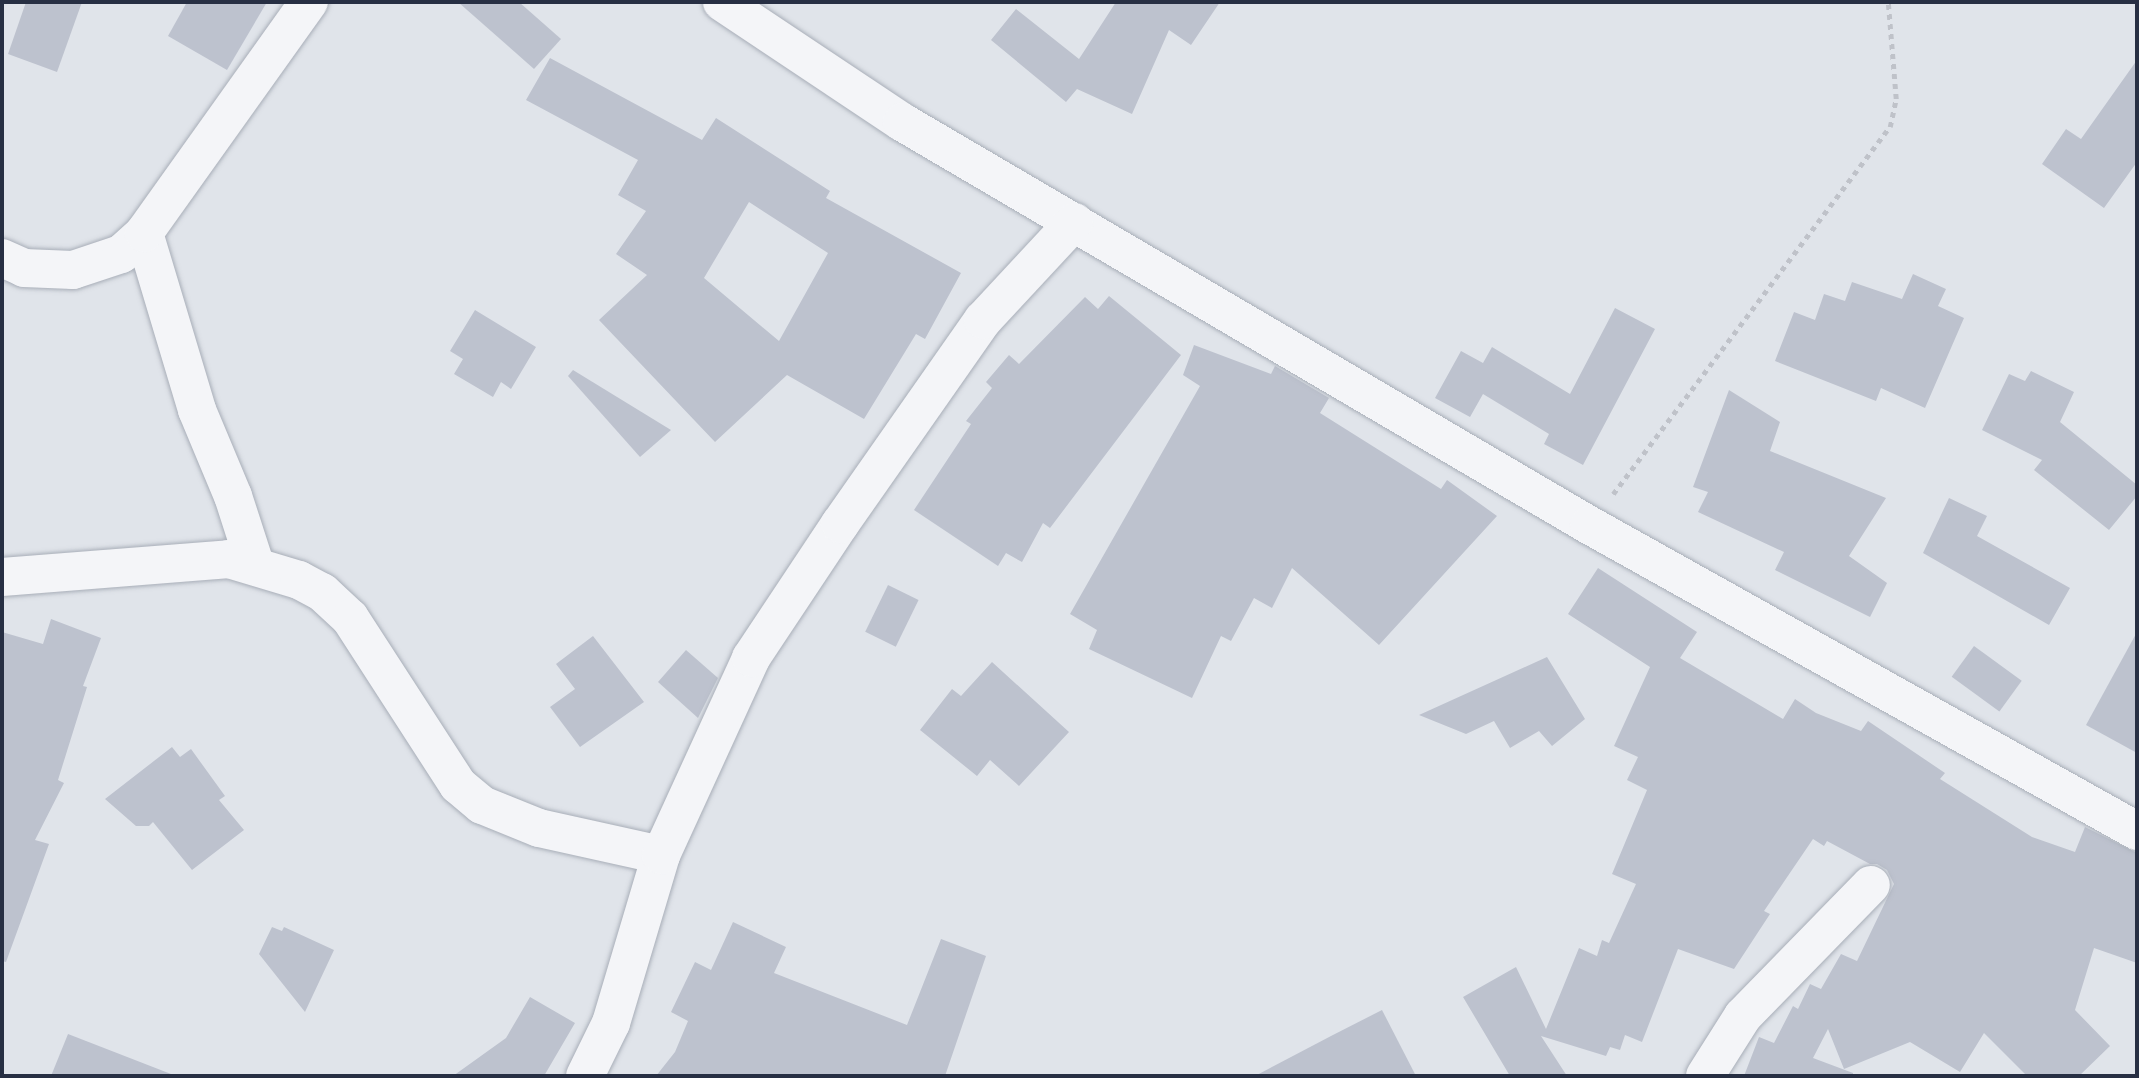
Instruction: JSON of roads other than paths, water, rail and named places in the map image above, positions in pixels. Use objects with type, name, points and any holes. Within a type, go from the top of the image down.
[{"type":"street","points":[[2,258],[24,268],[72,270],[121,254],[144,233],[309,2]]},
{"type":"street","points":[[722,2],[902,122],[1589,525],[2137,831]]},
{"type":"street","points":[[585,1076],[611,1023],[661,855],[751,658],[840,524],[983,320],[1074,222]]},
{"type":"street","points":[[144,233],[197,410],[233,496],[255,564]]},
{"type":"street","points":[[2,576],[194,559],[229,559],[255,564],[322,592],[350,618],[458,785],[482,805],[539,828],[661,855]]},
{"type":"street","points":[[1705,1076],[1743,1016],[1871,886]]}]
